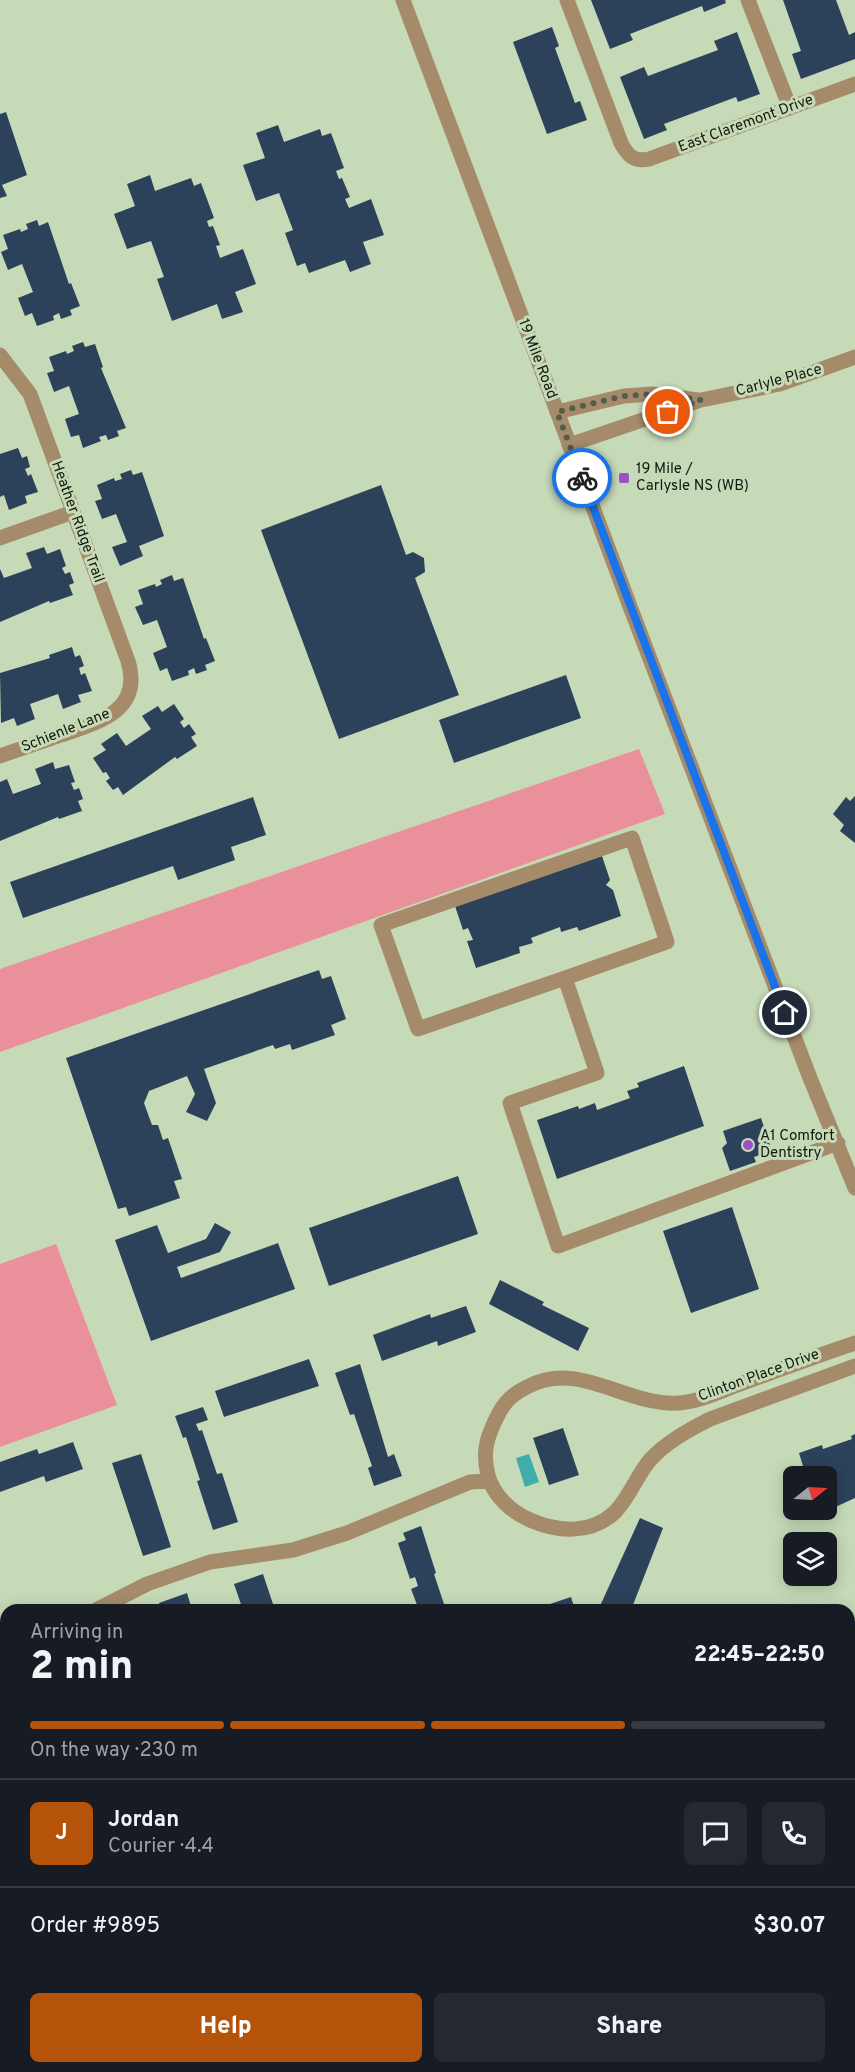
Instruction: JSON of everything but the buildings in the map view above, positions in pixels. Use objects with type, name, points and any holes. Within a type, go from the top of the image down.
[{"type":"street","name":"19 Mile Road","points":[[403,0],[797,1046],[855,1188]]},
{"type":"street","name":"East Claremont Drive","points":[[567,0],[621,143],[628,155],[637,159],[649,159],[855,84]]},
{"type":"street","points":[[748,0],[790,108]]},
{"type":"street","name":"Heather Ridge Trail","points":[[0,355],[30,394],[132,672],[127,698]]},
{"type":"street","name":"Carlyle Place","points":[[569,445],[701,400],[780,384],[855,357]]},
{"type":"street","name":"Carlyle Place","points":[[557,412],[624,396],[652,394],[701,400]]},
{"type":"street","points":[[0,538],[73,512]]},
{"type":"street","name":"Schienle Lane","points":[[0,756],[100,721],[118,710],[127,698]]},
{"type":"street","points":[[632,838],[667,942],[565,978],[418,1029],[381,925],[632,838]]},
{"type":"street","points":[[565,978],[597,1073],[510,1103],[558,1246],[838,1143]]},
{"type":"street","name":"Clinton Place Drive","points":[[855,1343],[681,1403],[634,1397],[581,1378],[559,1376],[544,1378],[518,1391],[501,1409],[488,1435],[484,1457],[490,1481],[500,1498],[526,1519],[562,1530],[577,1529],[604,1520],[615,1511],[650,1461],[693,1428],[710,1419],[855,1366]]},
{"type":"street","points":[[108,1604],[147,1584],[210,1562],[293,1550],[347,1533],[470,1482],[490,1481]]},
{"type":"shaded area","points":[[639,749],[665,814],[0,1052],[0,969]]},
{"type":"shaded area","points":[[56,1244],[117,1405],[0,1447],[0,1264]]},
{"type":"water","points":[[529,1454],[539,1482],[525,1487],[516,1458]]},
{"type":"way so far","points":[[582,478],[557,412],[624,396],[652,394],[701,400],[668,412]]},
{"type":"place","name":"19 Mile / Carlysle NS (WB)","points":[[624,478]]},
{"type":"place","name":"A1 Comfort Dentistry","points":[[748,1145]]},
{"type":"route","points":[[582,478],[785,1013]]}]
